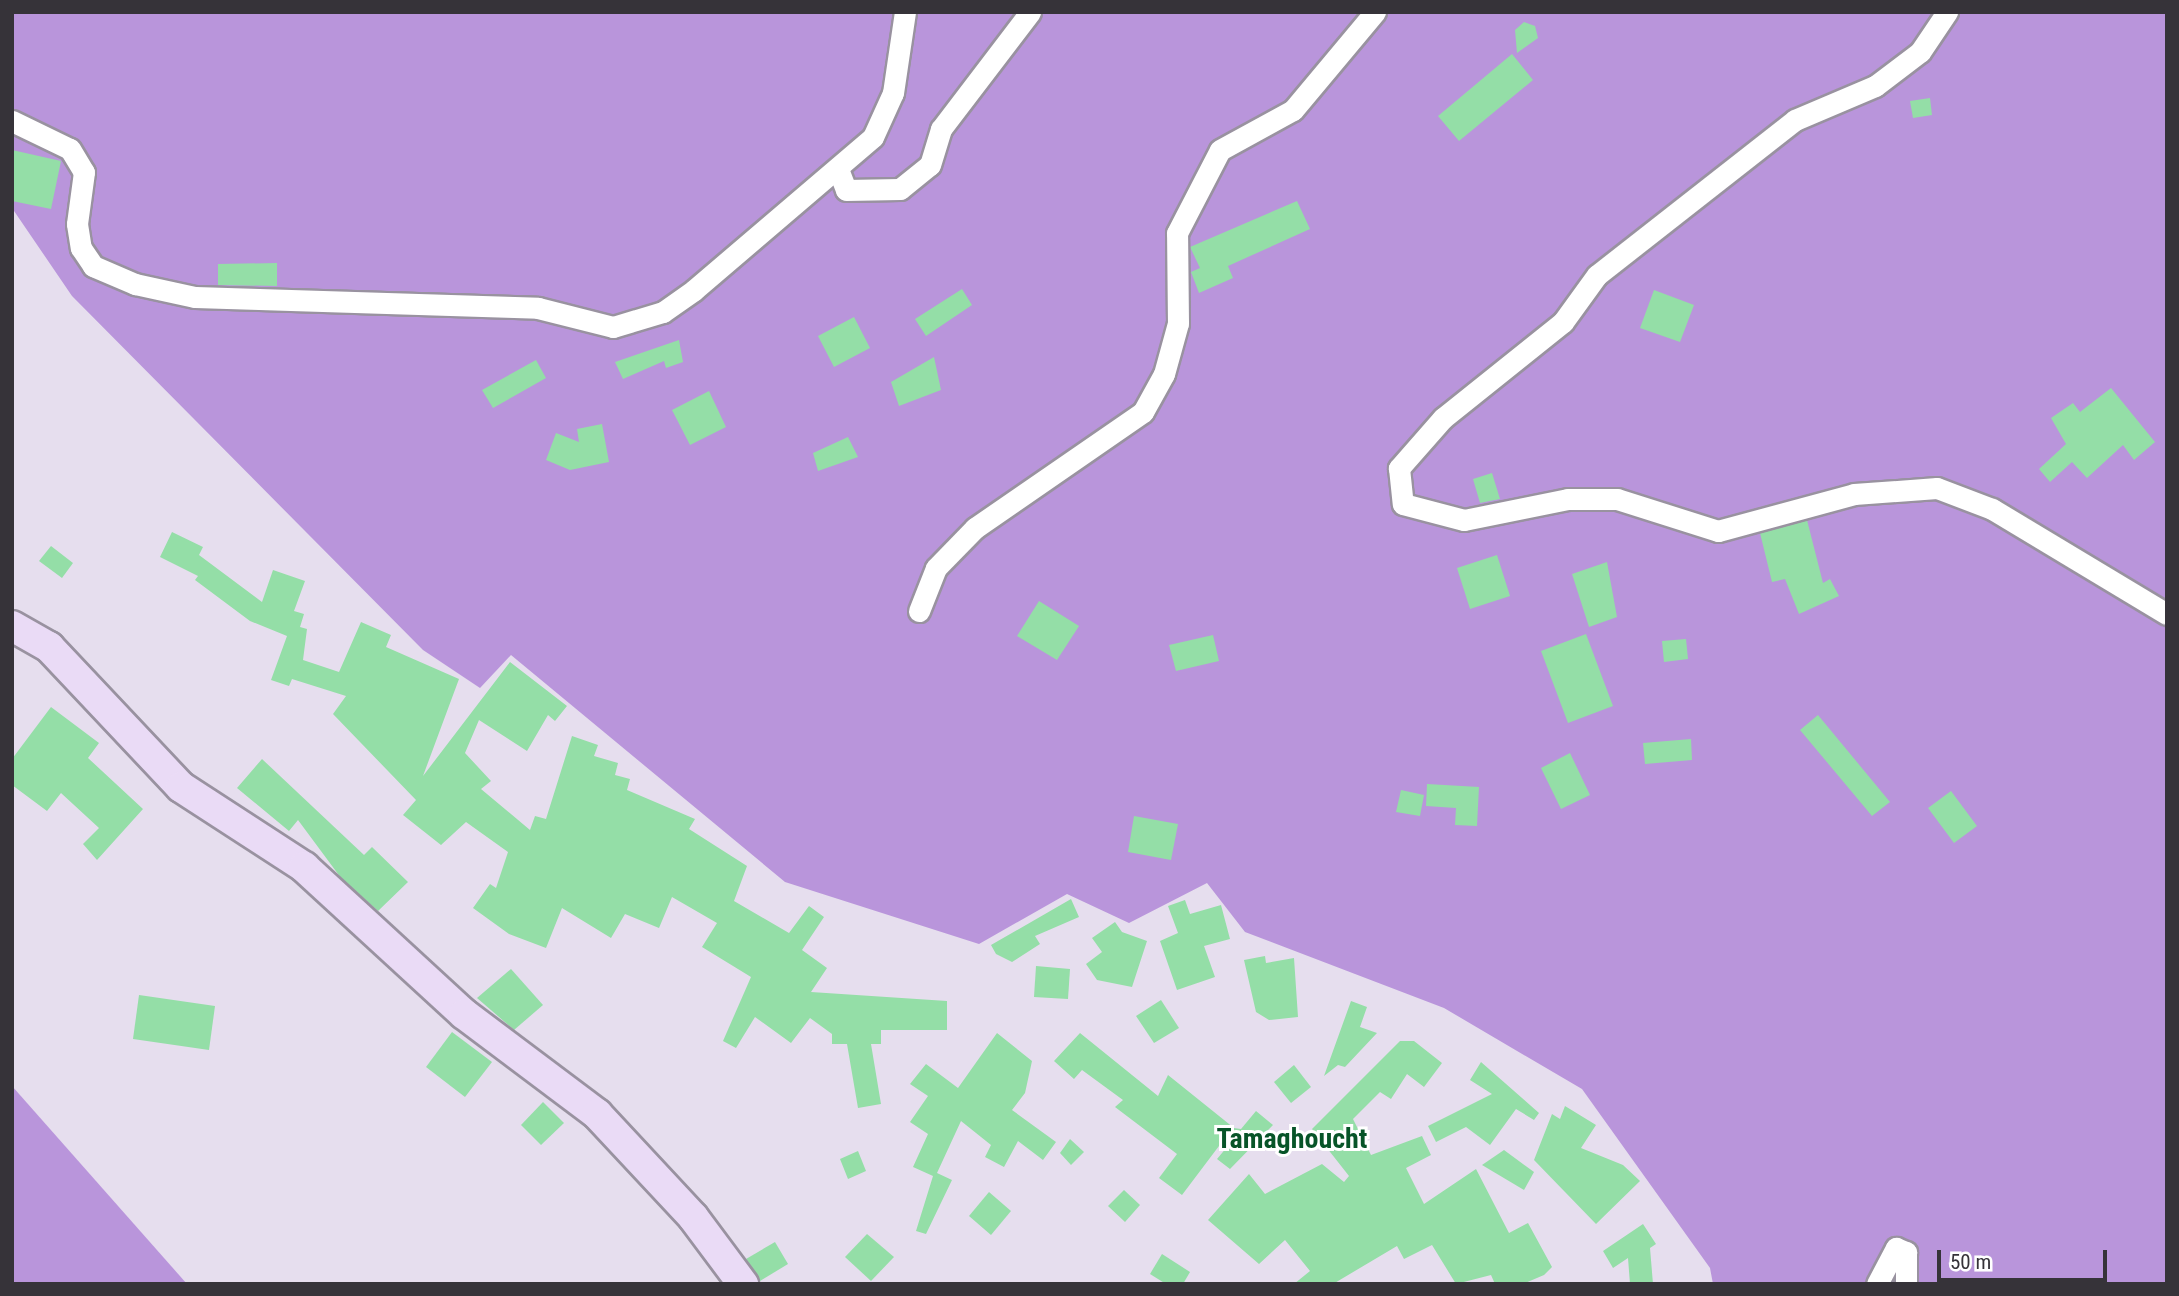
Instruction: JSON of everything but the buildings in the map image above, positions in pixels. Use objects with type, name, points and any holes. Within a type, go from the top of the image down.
[{"type":"street","points":[[12,121],[70,149],[84,172],[76,224],[80,248],[93,266],[135,284],[195,297],[538,309],[613,327],[663,312],[694,290],[873,137],[893,93],[905,12]]},
{"type":"street","points":[[838,169],[846,190],[900,189],[930,165],[941,129],[1030,12]]},
{"type":"street","points":[[919,611],[936,568],[975,528],[1143,412],[1164,374],[1178,323],[1177,233],[1220,150],[1293,110],[1375,12]]},
{"type":"street","points":[[1947,12],[1920,52],[1875,86],[1795,120],[1598,275],[1563,322],[1443,418],[1399,468],[1403,504],[1464,520],[1597,497],[1718,531],[1854,494],[1937,488],[1992,509],[2167,614]]},
{"type":"street","points":[[12,626],[49,647],[181,787],[304,867],[464,1014],[597,1114],[693,1217],[743,1284]]},
{"type":"street","points":[[1877,1284],[1892,1249],[1901,1248],[1906,1284]]},
{"type":"shaded area","points":[[12,12],[2167,12],[2167,1284],[1713,1284],[1710,1268],[1582,1089],[1444,1008],[1245,932],[1207,883],[1129,923],[1067,894],[979,944],[785,882],[511,655],[480,688],[423,650],[72,296],[12,208]]},
{"type":"shaded area","points":[[12,1086],[187,1284],[12,1284]]},
{"type":"district","name":"Tamaghoucht","points":[[1292,1139]]}]
